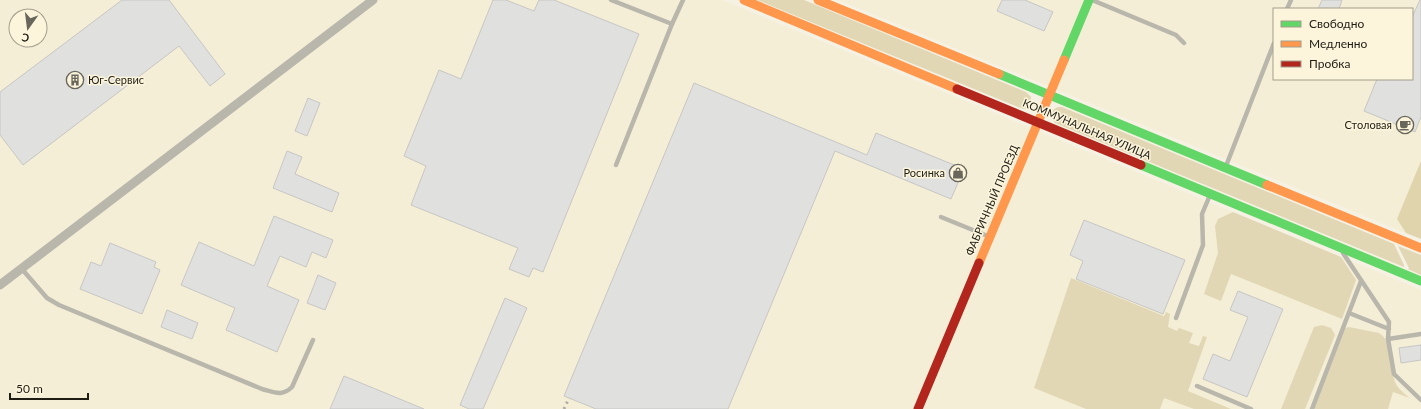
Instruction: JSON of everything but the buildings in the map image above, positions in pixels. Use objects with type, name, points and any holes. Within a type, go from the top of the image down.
[{"type":"main road","name":"КОММУНАЛЬНАЯ УЛИЦА","points":[[744,0],[1421,281]]},
{"type":"main road","name":"КОММУНАЛЬНАЯ УЛИЦА","points":[[818,0],[1421,248]]},
{"type":"main road","name":"ФАБРИЧНЫЙ ПРОЕЗД","points":[[918,409],[1090,0]]},
{"type":"street","points":[[0,285],[373,0]]},
{"type":"lane","points":[[611,0],[672,24]]},
{"type":"lane","points":[[616,164],[683,0]]},
{"type":"lane","points":[[1090,0],[1176,35],[1184,43]]},
{"type":"lane","points":[[1225,168],[1273,46]]},
{"type":"lane","points":[[1176,318],[1203,245],[1202,214],[1211,194]]},
{"type":"lane","points":[[941,217],[990,237]]},
{"type":"lane","points":[[1339,246],[1389,322],[1388,339],[1394,374],[1421,400]]},
{"type":"lane","points":[[21,268],[47,298],[59,305],[262,388],[280,393],[287,392],[292,387],[313,340]]},
{"type":"lane","points":[[1312,409],[1361,281]]},
{"type":"lane","points":[[1349,313],[1389,329]]},
{"type":"lane","points":[[1388,339],[1421,334]]},
{"type":"lane","points":[[1197,386],[1251,409]]},
{"type":"shaded area","points":[[0,0],[722,0],[1421,290],[1421,409],[0,409]]},
{"type":"shaded area","points":[[757,0],[804,0],[1026,92],[1031,97],[1031,104],[1029,108],[1023,109]]},
{"type":"shaded area","points":[[838,0],[1421,0],[1421,197],[1406,233]]},
{"type":"shaded area","points":[[1058,107],[1062,107],[1394,244],[1404,267],[1055,123],[1052,118],[1052,112]]},
{"type":"shaded area","points":[[1421,161],[1421,239],[1406,233],[1397,219]]},
{"type":"shaded area","points":[[1233,212],[1341,257],[1356,280],[1342,319],[1231,274],[1221,301],[1204,294],[1218,253],[1215,226],[1218,219]]},
{"type":"shaded area","points":[[1398,246],[1421,255],[1421,275],[1408,269],[1409,268]]},
{"type":"shaded area","points":[[1071,278],[1164,316],[1166,312],[1170,314],[1168,327],[1177,331],[1179,328],[1193,333],[1189,343],[1199,346],[1203,336],[1207,337],[1188,391],[1231,409],[1194,409],[1164,398],[1160,409],[1086,409],[1034,388]]},
{"type":"shaded area","points":[[1322,325],[1331,328],[1335,335],[1305,409],[1281,409],[1314,327]]},
{"type":"shaded area","points":[[1349,327],[1379,333],[1384,337],[1389,348],[1395,382],[1399,389],[1410,398],[1393,392],[1388,409],[1314,409],[1345,328]]},
{"type":"railway","points":[[564,409],[569,398]]},
{"type":"traffic: fast","points":[[1064,60],[1089,0]]},
{"type":"traffic: fast","points":[[999,74],[1267,185]]},
{"type":"traffic: fast","points":[[1141,165],[1421,281]]},
{"type":"traffic: slow","points":[[744,0],[957,89]]},
{"type":"traffic: slow","points":[[818,0],[999,74]]},
{"type":"traffic: slow","points":[[979,263],[1064,60]]},
{"type":"traffic: slow","points":[[1267,185],[1421,248]]},
{"type":"traffic: jam","points":[[957,89],[1141,165]]},
{"type":"traffic: jam","points":[[918,409],[979,263]]},
{"type":"place","name":"Юг-Сервис","points":[[75,80]]},
{"type":"place","name":"Столовая","points":[[1405,125]]},
{"type":"place","name":"Росинка","points":[[958,173]]}]
